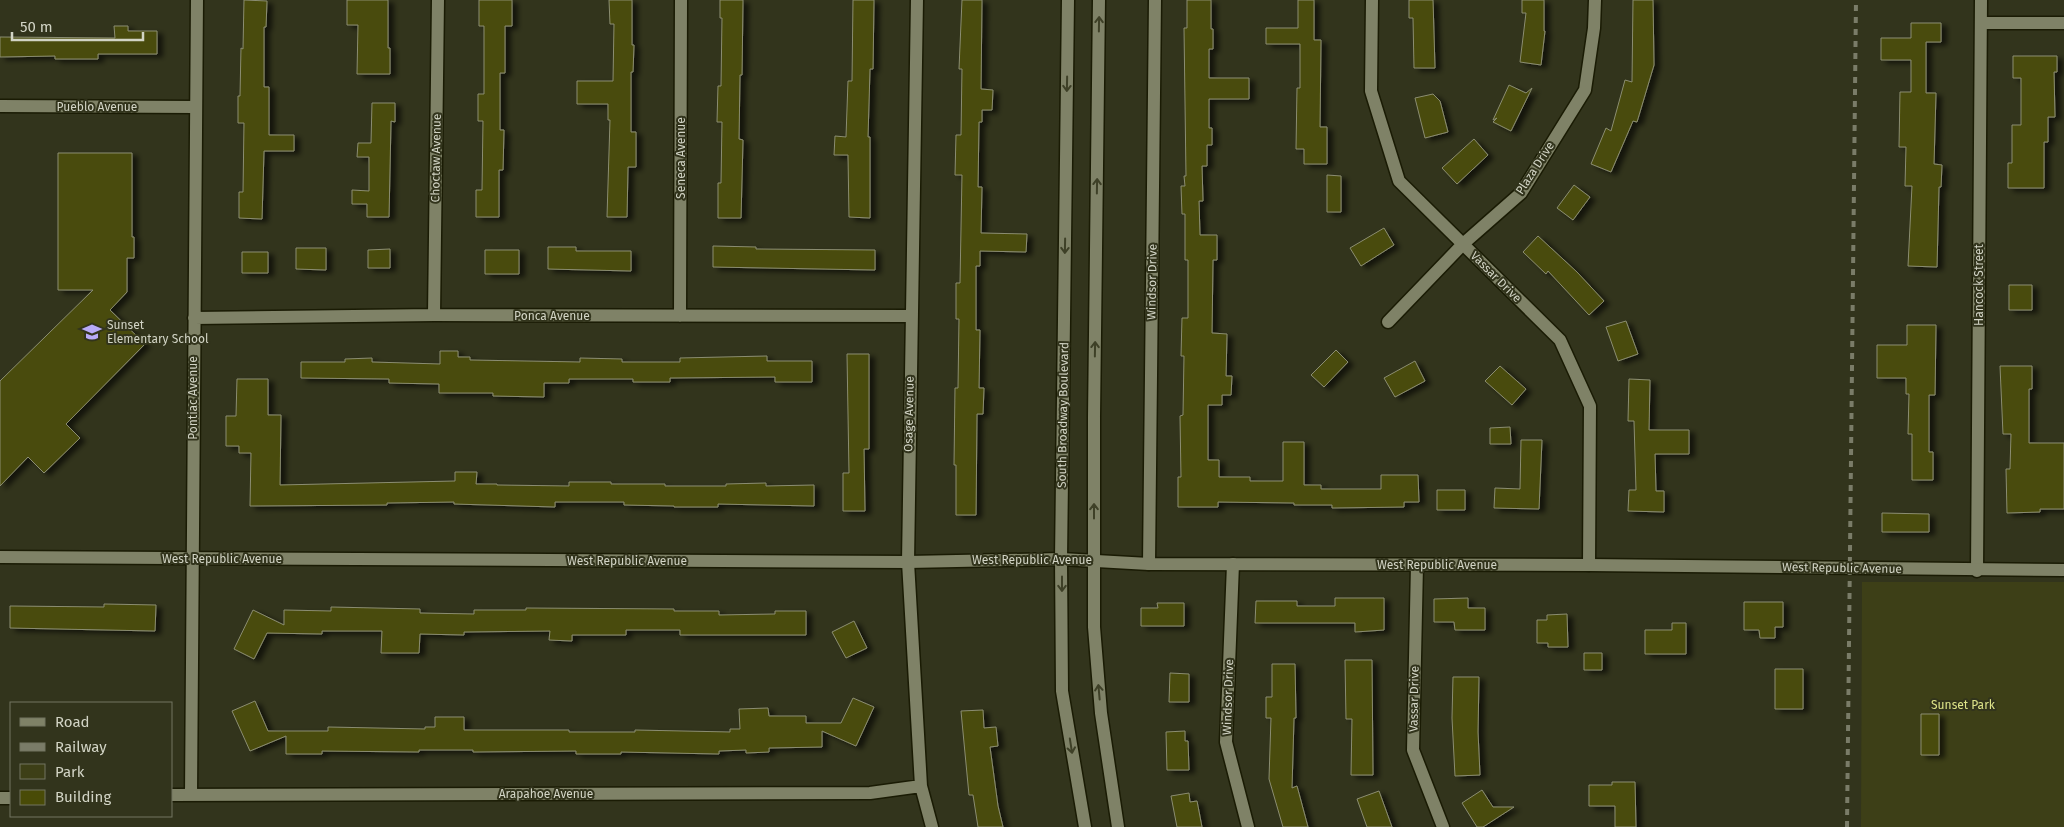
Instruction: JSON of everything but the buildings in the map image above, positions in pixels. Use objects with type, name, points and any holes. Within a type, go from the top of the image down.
[{"type":"street","name":"Pontiac Avenue","points":[[191,795],[197,0]]},
{"type":"street","name":"Choctaw Avenue","points":[[434,316],[438,0]]},
{"type":"street","name":"Seneca Avenue","points":[[680,316],[681,0]]},
{"type":"street","name":"Osage Avenue","points":[[917,0],[910,316],[908,562],[921,786],[932,827]]},
{"type":"street","name":"South Broadway Boulevard","points":[[1068,0],[1061,559],[1062,691],[1086,827]]},
{"type":"street","points":[[1100,0],[1094,627],[1101,713],[1118,827]]},
{"type":"street","name":"Windsor Drive","points":[[1148,564],[1154,0]]},
{"type":"street","name":"Vassar Drive","points":[[1372,0],[1371,91],[1399,181],[1560,340],[1590,406],[1589,565]]},
{"type":"street","name":"Plaza Drive","points":[[1388,322],[1463,244],[1521,193],[1585,90],[1594,28],[1595,0]]},
{"type":"street","name":"Hancock Street","points":[[1977,570],[1981,0]]},
{"type":"street","points":[[1981,23],[2064,23]]},
{"type":"street","name":"Pueblo Avenue","points":[[0,106],[195,107]]},
{"type":"street","name":"Ponca Avenue","points":[[194,318],[910,316]]},
{"type":"street","name":"West Republic Avenue","points":[[0,557],[908,562],[1061,559],[1148,564],[1589,565],[2064,570]]},
{"type":"street","name":"Windsor Drive","points":[[1233,564],[1226,742],[1248,827]]},
{"type":"street","name":"Vassar Drive","points":[[1416,565],[1413,750],[1443,827]]},
{"type":"street","name":"Arapahoe Avenue","points":[[172,795],[870,793],[921,786]]},
{"type":"green space","name":"Sunset Park","points":[[1862,582],[2064,582],[2064,827],[1861,827]]},
{"type":"railway","points":[[1847,827],[1856,0]]},
{"type":"place","name":"Sunset Elementary School","points":[[92,332]]}]
